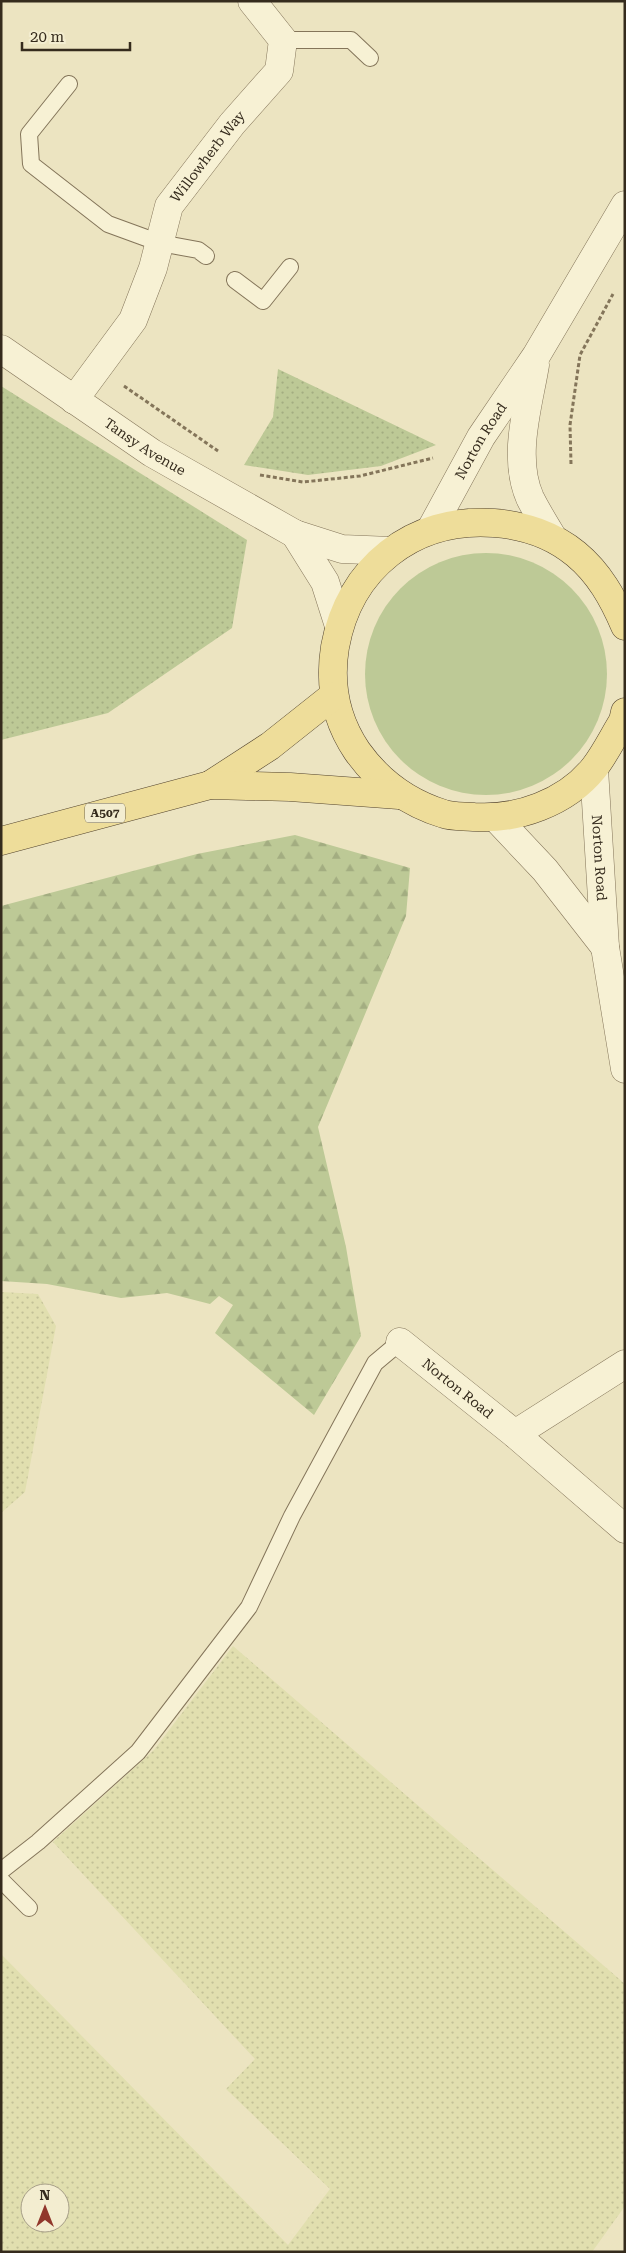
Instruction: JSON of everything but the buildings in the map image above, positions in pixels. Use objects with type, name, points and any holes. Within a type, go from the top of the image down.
[{"type":"main road","points":[[624,718],[594,769],[566,793],[533,811],[496,818],[446,815],[399,795],[370,770],[348,738],[334,696],[332,667],[339,626],[349,600],[368,573],[391,551],[431,530],[472,521],[514,524],[553,538],[576,554],[595,573],[613,599],[625,626]]},
{"type":"main road","points":[[595,573],[625,581]]},
{"type":"main road","name":"A507","points":[[210,785],[270,746],[334,696]]},
{"type":"main road","name":"A507","points":[[1,841],[210,785],[399,795]]},
{"type":"street","points":[[252,1],[284,40]]},
{"type":"street","name":"Willowherb Way","points":[[74,400],[133,320],[153,268],[169,206],[232,124],[279,71],[284,40]]},
{"type":"street","name":"Norton Road","points":[[431,530],[481,437],[536,356],[625,205]]},
{"type":"street","name":"Tansy Avenue","points":[[1,348],[152,453],[295,534],[342,548],[391,551]]},
{"type":"street","name":"Norton Road","points":[[536,356],[522,447],[524,476],[530,497],[553,538]]},
{"type":"street","name":"Tansy Avenue","points":[[295,534],[325,582],[339,626]]},
{"type":"street","name":"Norton Road","points":[[594,769],[605,947],[625,1069]]},
{"type":"street","name":"Norton Road","points":[[496,818],[545,870],[605,947]]},
{"type":"street","name":"Norton Road","points":[[400,1342],[515,1434],[625,1529]]},
{"type":"street","points":[[515,1434],[625,1364]]},
{"type":"lane","points":[[284,40],[351,40],[370,58]]},
{"type":"lane","points":[[70,84],[29,134],[31,164],[108,224],[160,243],[198,250],[206,256]]},
{"type":"lane","points":[[235,280],[263,301],[290,267]]},
{"type":"lane","points":[[1,1871],[38,1842],[138,1752],[249,1607],[292,1516],[375,1363],[400,1342]]},
{"type":"lane","points":[[1,1880],[29,1908]]},
{"type":"path","points":[[571,464],[570,425],[580,355],[616,289]]},
{"type":"path","points":[[98,368],[220,452]]},
{"type":"path","points":[[253,474],[303,482],[360,476],[441,456]]},
{"type":"shaded area","points":[[1,1292],[38,1294],[56,1326],[25,1492],[1,1513]]},
{"type":"shaded area","points":[[233,1646],[625,1984],[625,2206],[592,2252],[1,2252],[1,1954],[288,2245],[330,2189],[226,2089],[255,2059],[53,1842],[154,1750]]},
{"type":"green space","points":[[278,369],[436,445],[381,466],[308,475],[244,465],[273,417]]},
{"type":"green space","points":[[1,386],[247,540],[232,628],[108,713],[1,740]]},
{"type":"green space","points":[[474,553],[498,553],[521,558],[543,567],[572,588],[587,607],[598,628],[605,650],[607,674],[605,698],[598,720],[587,741],[572,760],[543,781],[521,790],[498,795],[474,795],[451,790],[429,781],[409,768],[392,751],[379,731],[370,709],[365,686],[365,662],[370,639],[379,617],[392,597],[409,580],[429,567],[451,558]]},
{"type":"green space","points":[[295,835],[410,868],[406,916],[318,1127],[346,1247],[361,1336],[314,1415],[215,1333],[233,1305],[219,1296],[210,1304],[167,1293],[121,1298],[47,1284],[1,1281],[1,906],[197,854]]}]
